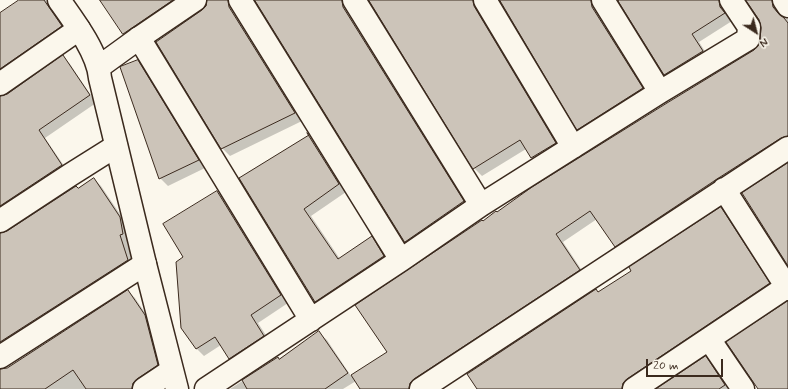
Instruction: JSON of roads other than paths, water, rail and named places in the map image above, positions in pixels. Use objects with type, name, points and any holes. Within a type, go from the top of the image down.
[{"type":"street","points":[[60,0],[79,29],[99,67],[100,78],[144,264],[174,380],[144,389]]},
{"type":"street","points":[[99,67],[138,38],[195,0]]},
{"type":"street","points":[[240,0],[401,260]]},
{"type":"street","points":[[354,0],[481,205]]},
{"type":"street","points":[[485,0],[573,147]]},
{"type":"street","points":[[603,0],[660,92]]},
{"type":"street","points":[[206,389],[401,260],[481,205],[660,92],[748,39],[748,27],[731,0]]},
{"type":"street","points":[[784,0],[788,6]]},
{"type":"street","points":[[0,84],[79,29]]},
{"type":"street","points":[[138,38],[311,320]]},
{"type":"street","points":[[0,221],[70,174],[116,146]]},
{"type":"street","points":[[421,389],[788,148]]},
{"type":"street","points":[[634,389],[788,287],[724,189]]},
{"type":"street","points":[[0,357],[144,264]]},
{"type":"street","points":[[709,339],[743,389]]}]
